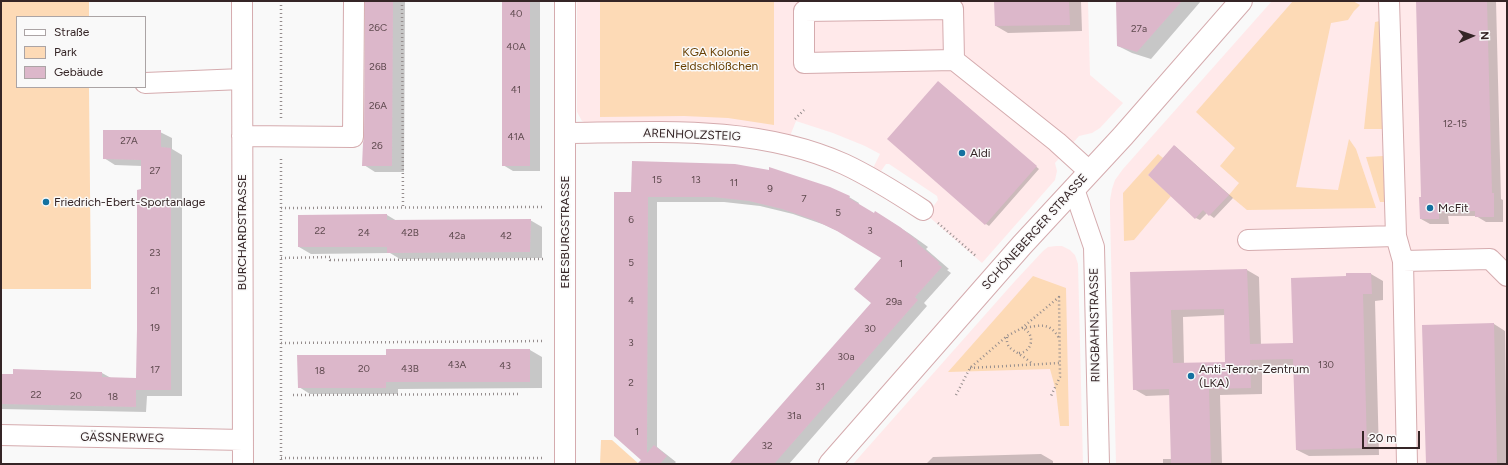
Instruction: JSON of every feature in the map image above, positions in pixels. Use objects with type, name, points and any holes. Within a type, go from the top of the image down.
[{"type":"main road","name":"SCHÖNEBERGER STRASSE","points":[[830,464],[1022,245],[1090,172],[1241,1]]},
{"type":"street","name":"BURCHARDSTRASSE","points":[[242,1],[242,464]]},
{"type":"street","points":[[242,136],[353,137],[354,1]]},
{"type":"street","name":"ERESBURGSTRASSE","points":[[565,1],[565,464]]},
{"type":"street","points":[[1389,1],[1396,236],[1403,261],[1407,464]]},
{"type":"street","points":[[954,60],[953,9],[804,10],[804,63],[954,60],[1057,142],[1090,172]]},
{"type":"street","points":[[146,82],[242,78]]},
{"type":"street","name":"ARENHOLZSTEIG","points":[[565,133],[703,133],[768,140],[820,155],[873,178],[930,216]]},
{"type":"street","name":"RINGBAHNSTRASSE","points":[[1074,189],[1094,247],[1099,464]]},
{"type":"street","points":[[1248,240],[1396,236]]},
{"type":"street","points":[[1403,261],[1490,259],[1507,276]]},
{"type":"street","name":"GÄSSNERWEG","points":[[1,435],[243,440]]},
{"type":"path","points":[[281,1],[281,464]]},
{"type":"path","points":[[402,1],[403,208]]},
{"type":"path","points":[[795,119],[804,110]]},
{"type":"path","points":[[281,208],[545,208]]},
{"type":"path","points":[[930,216],[977,257]]},
{"type":"path","points":[[281,258],[330,257],[330,260],[545,259]]},
{"type":"path","points":[[956,395],[970,368],[1007,336],[1022,328],[1059,297],[1060,377],[1051,396]]},
{"type":"path","points":[[1022,328],[1045,325],[1054,330],[1060,339]]},
{"type":"path","points":[[1018,353],[1027,350],[1031,343],[1031,335],[1022,328]]},
{"type":"path","points":[[1007,336],[1007,343],[1012,351],[1018,353],[1033,364]]},
{"type":"path","points":[[281,343],[545,341]]},
{"type":"path","points":[[970,368],[1060,363]]},
{"type":"path","points":[[293,395],[519,394]]},
{"type":"path","points":[[281,458],[545,458]]},
{"type":"shaded area","points":[[577,1],[1088,1],[1090,75],[1123,103],[1100,128],[1092,133],[1079,136],[1055,163],[1057,171],[1055,180],[982,263],[927,215],[938,200],[937,196],[889,164],[886,164],[881,171],[874,169],[880,154],[833,133],[796,121],[790,136],[586,123],[582,121],[577,112]]},
{"type":"shaded area","points":[[1272,1],[1507,1],[1507,464],[1116,464],[1110,213],[1110,200],[1115,180],[1123,169]]},
{"type":"shaded area","points":[[1062,246],[1070,250],[1075,255],[1078,264],[1083,464],[853,464],[1015,281],[1043,251],[1048,247]]},
{"type":"green space","name":"Friedrich-Ebert-Sportanlage","points":[[1,1],[89,1],[89,16],[16,16],[16,88],[89,88],[91,289],[1,289]]},
{"type":"green space","name":"KGA Kolonie Feldschlößchen","points":[[600,1],[774,1],[774,125],[728,118],[684,116],[600,117]]},
{"type":"green space","points":[[1293,1],[1353,1],[1360,5],[1348,20],[1331,23],[1296,187],[1338,190],[1349,139],[1356,149],[1376,208],[1247,210],[1229,195],[1239,183],[1220,166],[1235,148],[1196,112]]},
{"type":"green space","points":[[1380,21],[1382,129],[1364,129],[1375,22]]},
{"type":"green space","points":[[1158,154],[1163,158],[1148,175],[1171,196],[1134,240],[1124,241],[1123,193]]},
{"type":"green space","points":[[1383,156],[1385,202],[1380,202],[1366,157]]},
{"type":"green space","points":[[1033,276],[1066,288],[1069,426],[1060,426],[1056,391],[1050,369],[948,372]]},
{"type":"green space","points":[[601,440],[612,440],[639,464],[600,464]]},
{"type":"building","points":[[365,1],[393,1],[392,166],[362,166],[364,137]]},
{"type":"building","points":[[502,1],[530,1],[530,166],[502,166]]},
{"type":"building","points":[[994,1],[1069,1],[1070,25],[995,26]]},
{"type":"building","points":[[1116,1],[1182,1],[1137,52],[1117,46]]},
{"type":"building","points":[[1416,1],[1487,1],[1492,193],[1494,193],[1494,217],[1475,217],[1475,211],[1439,212],[1439,219],[1420,219],[1419,197],[1421,197]]},
{"type":"building","name":"Aldi","points":[[938,81],[1037,166],[985,225],[887,139]]},
{"type":"building","points":[[103,130],[161,130],[161,147],[171,148],[171,390],[136,390],[136,407],[1,404],[1,374],[13,374],[13,369],[102,372],[102,377],[136,378],[137,190],[141,189],[141,160],[103,159]]},
{"type":"building","points":[[1174,145],[1229,195],[1209,216],[1203,210],[1195,219],[1148,175]]},
{"type":"building","points":[[632,161],[735,164],[769,170],[769,167],[830,187],[850,196],[849,198],[874,213],[875,211],[900,227],[918,241],[917,243],[940,263],[938,264],[942,267],[915,297],[918,300],[774,464],[729,464],[871,303],[854,289],[881,258],[837,231],[814,220],[782,209],[749,201],[713,197],[648,197],[647,453],[654,445],[667,456],[660,464],[637,464],[641,460],[614,436],[614,192],[631,192]]},
{"type":"building","points":[[387,214],[387,220],[531,219],[530,252],[387,253],[387,247],[298,247],[298,215]]},
{"type":"building","points":[[1247,269],[1250,344],[1293,343],[1291,278],[1346,276],[1346,273],[1371,273],[1372,294],[1363,294],[1367,448],[1296,450],[1293,359],[1250,360],[1251,388],[1209,389],[1211,464],[1171,464],[1169,389],[1133,390],[1130,272]],"holes":[[[1224,309],[1225,362],[1173,363],[1171,310]]]},
{"type":"building","points":[[1494,323],[1497,464],[1426,464],[1422,325]]},
{"type":"building","points":[[386,349],[530,349],[530,382],[386,382],[386,388],[298,388],[297,355],[386,355]]},
{"type":"place","name":"Aldi","points":[[962,153]]},
{"type":"place","name":"Friedrich-Ebert-Sportanlage","points":[[46,202]]},
{"type":"place","name":"McFit","points":[[1430,208]]},
{"type":"place","name":"Anti-Terror-Zentrum (LKA)","points":[[1191,376]]}]
